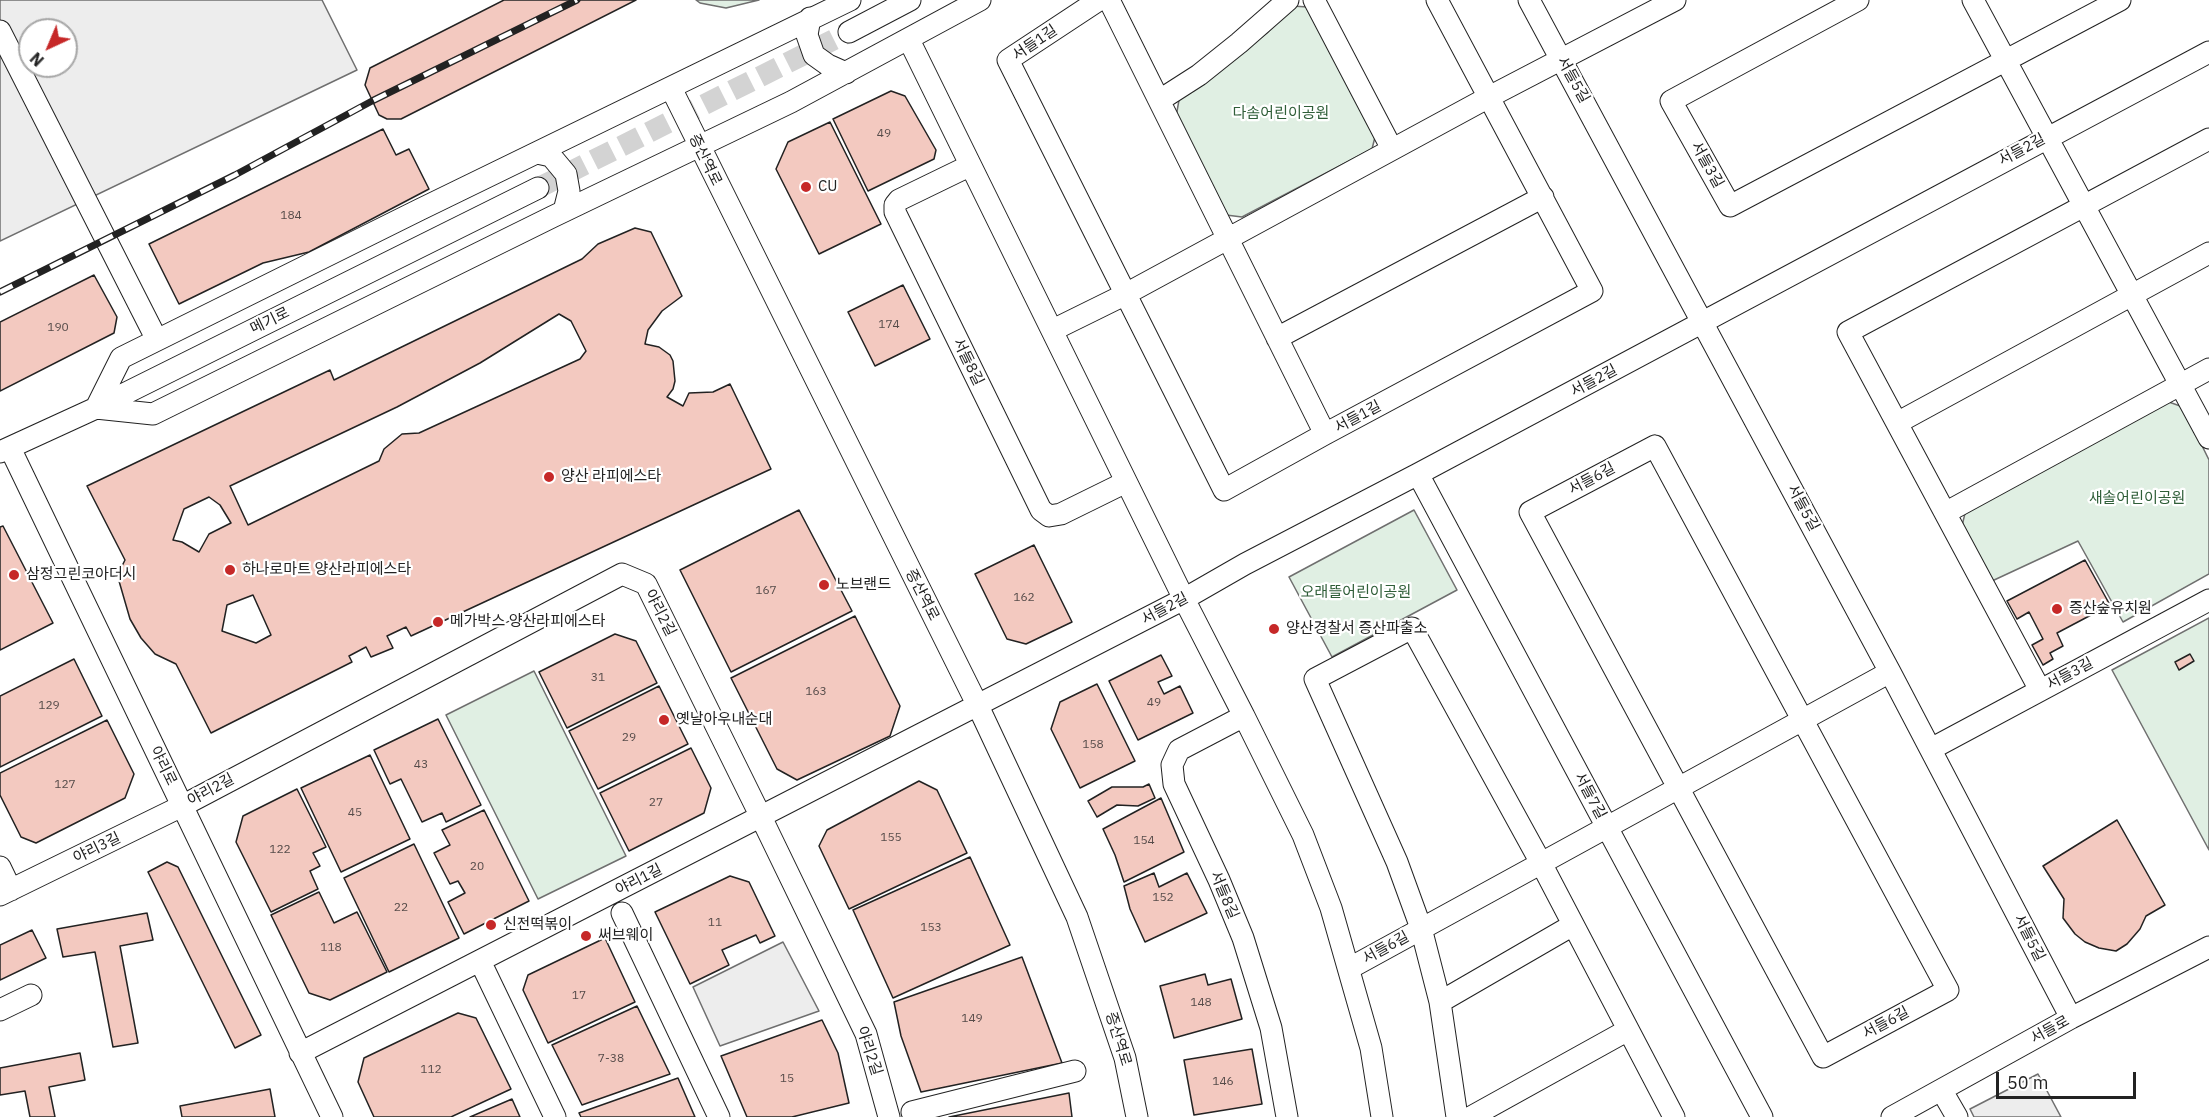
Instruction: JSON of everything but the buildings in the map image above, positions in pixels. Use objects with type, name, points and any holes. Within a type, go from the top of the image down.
[{"type":"street","points":[[850,0],[121,358],[96,408],[153,414],[698,145],[791,102],[980,0]]},
{"type":"street","points":[[849,32],[910,0]]},
{"type":"street","name":"서들1길","points":[[1099,0],[1008,60],[1124,295],[1224,490],[1592,291],[1437,0]]},
{"type":"street","points":[[1109,0],[1325,434]]},
{"type":"street","points":[[1160,100],[1199,75],[1239,44],[1288,0]]},
{"type":"street","points":[[1314,0],[1392,149]]},
{"type":"street","name":"서들5길","points":[[1529,0],[1931,748],[2071,1018]]},
{"type":"street","points":[[1053,330],[1124,295],[1489,97],[1675,0]]},
{"type":"street","name":"서들3길","points":[[1858,0],[1671,101],[1730,206],[2120,0]]},
{"type":"street","points":[[1973,0],[2209,438]]},
{"type":"street","points":[[810,18],[807,35],[814,55],[828,65],[846,73]]},
{"type":"street","points":[[0,31],[157,340]]},
{"type":"street","points":[[909,40],[969,166],[1053,330],[1126,482],[1303,835],[1331,908],[1350,968],[1371,1048],[1382,1117]]},
{"type":"street","name":"서들2길","points":[[978,706],[1704,323],[2209,52]]},
{"type":"street","name":"증산역로","points":[[671,88],[978,706],[1077,917],[1125,1058],[1137,1117]]},
{"type":"street","points":[[2040,690],[1848,332],[2209,139]]},
{"type":"street","points":[[537,153],[551,156],[566,174],[570,191],[564,211]]},
{"type":"street","name":"서들8길","points":[[969,166],[899,200],[895,205],[895,212],[1041,510],[1049,516],[1060,514],[1126,482]]},
{"type":"street","name":"메기로","points":[[5,450],[96,408],[538,188]]},
{"type":"street","points":[[1277,338],[1543,196]]},
{"type":"street","points":[[1897,423],[2209,253]]},
{"type":"street","points":[[1946,513],[2209,369]]},
{"type":"street","name":"서들6길","points":[[1655,446],[1948,990],[1823,1057],[1679,788],[1530,512],[1655,446]]},
{"type":"street","name":"야리로","points":[[5,450],[182,806],[332,1117]]},
{"type":"street","name":"서들7길","points":[[1418,474],[1762,1117]]},
{"type":"street","name":"야리2길","points":[[182,806],[622,574],[646,584],[866,1034],[889,1117]]},
{"type":"street","name":"서들3길","points":[[1931,748],[2209,600]]},
{"type":"street","name":"서들6길","points":[[1458,1117],[1440,1002],[1421,928],[1397,862],[1315,679],[1412,628],[1541,863],[1674,1117]]},
{"type":"street","name":"서들6길","points":[[1350,968],[1890,672]]},
{"type":"street","name":"야리1길","points":[[300,1053],[978,706]]},
{"type":"street","name":"서들8길","points":[[1244,716],[1179,750],[1172,765],[1174,783],[1243,938],[1271,1028],[1287,1117]]},
{"type":"street","name":"야리3길","points":[[0,867],[6,892],[182,806]]},
{"type":"street","points":[[622,913],[719,1117]]},
{"type":"street","points":[[1440,1002],[1573,925]]},
{"type":"street","name":"서들로","points":[[1892,1117],[2071,1018],[2209,947]]},
{"type":"street","points":[[480,962],[555,1117]]},
{"type":"street","points":[[0,1010],[31,995]]},
{"type":"street","points":[[1471,1117],[1628,1030]]},
{"type":"street","points":[[912,1112],[1075,1071]]},
{"type":"street","points":[[1942,1091],[1957,1117]]},
{"type":"green space","points":[[696,0],[759,0],[726,8],[700,3]]},
{"type":"green space","name":"다솜어린이공원","points":[[1292,6],[1308,7],[1375,137],[1372,149],[1242,217],[1226,215],[1176,117],[1179,100],[1267,33]]},
{"type":"green space","name":"새솔어린이공원","points":[[2166,401],[2183,407],[2209,460],[2209,574],[2123,622],[2078,541],[1992,581],[1962,526],[1966,509]]},
{"type":"green space","name":"오래뜰어린이공원","points":[[1414,510],[1457,590],[1332,657],[1289,577]]},
{"type":"green space","points":[[2209,618],[2209,850],[2112,670]]},
{"type":"green space","points":[[534,671],[626,856],[538,899],[446,715]]},
{"type":"shaded area","points":[[0,0],[322,0],[357,70],[0,241]]},
{"type":"shaded area","points":[[783,942],[819,1011],[720,1046],[693,987]]},
{"type":"shaded area","points":[[2038,1074],[2061,1117],[1974,1117],[1970,1109]]},
{"type":"tunnel","points":[[538,188],[849,32]]},
{"type":"railway","points":[[0,292],[235,175],[372,101],[577,0]]},
{"type":"place","name":"CU","points":[[806,187]]},
{"type":"place","name":"양산 라피에스타","points":[[549,477]]},
{"type":"place","name":"하나로마트 양산라피에스타","points":[[230,570]]},
{"type":"place","name":"삼정그린코아더시","points":[[14,575]]},
{"type":"place","name":"노브랜드","points":[[824,585]]},
{"type":"place","name":"증산숲유치원","points":[[2057,609]]},
{"type":"place","name":"메가박스 양산라피에스타","points":[[438,622]]},
{"type":"place","name":"양산경찰서 증산파출소","points":[[1274,629]]},
{"type":"place","name":"옛날아우내순대","points":[[664,720]]},
{"type":"place","name":"신전떡볶이","points":[[491,925]]},
{"type":"place","name":"써브웨이","points":[[586,936]]}]
